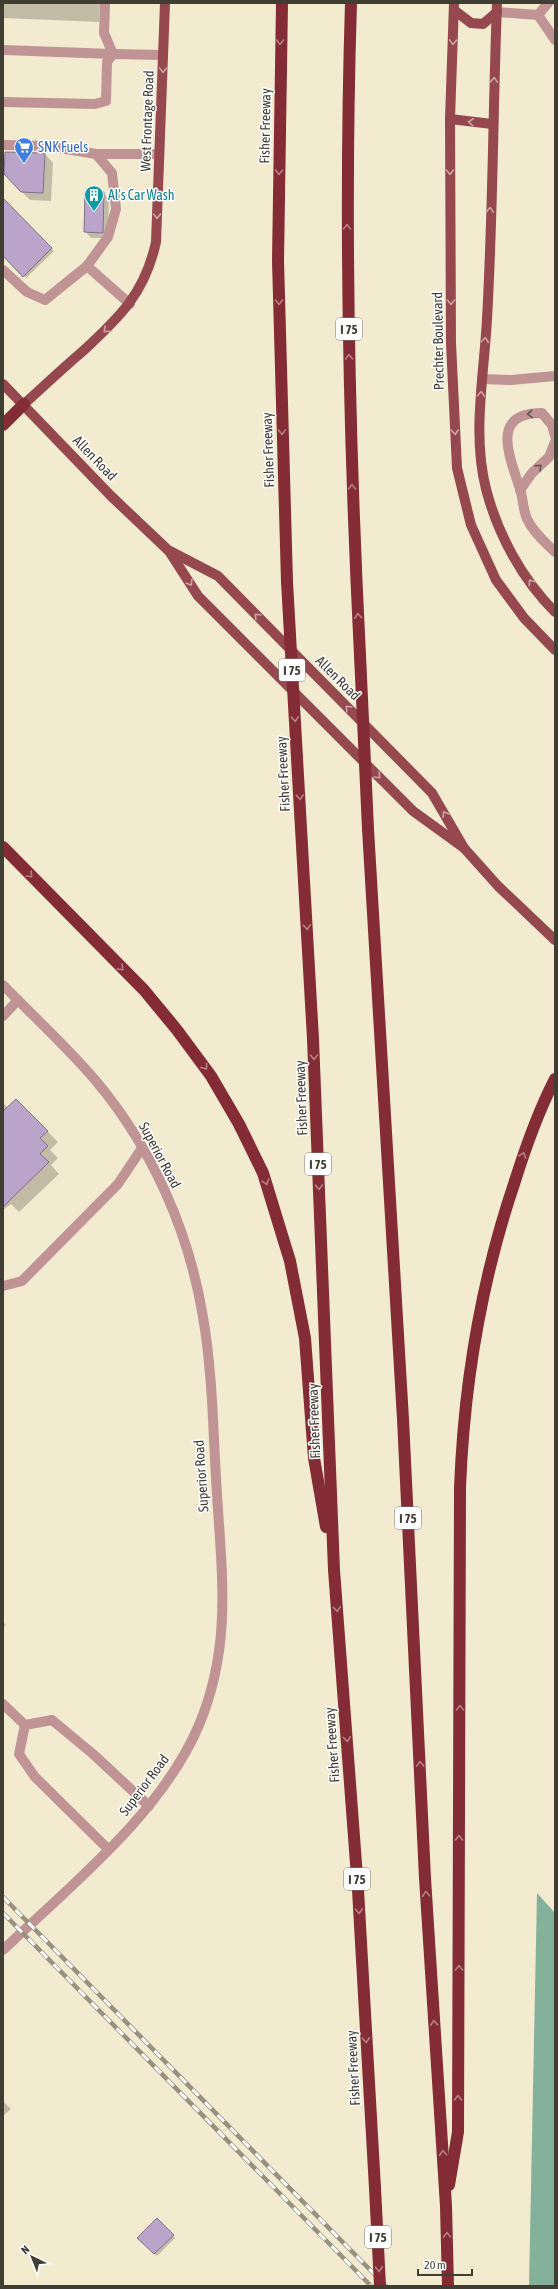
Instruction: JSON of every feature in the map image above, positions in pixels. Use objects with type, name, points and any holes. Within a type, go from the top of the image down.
[{"type":"highway","name":"Fisher Freeway","points":[[282,3],[278,261],[287,582],[314,1047],[334,1570],[358,1890],[380,2286]]},
{"type":"highway","name":"I 75","points":[[351,3],[348,108],[347,267],[353,529],[368,829],[411,1573],[425,1878],[446,2206],[448,2286]]},
{"type":"highway","points":[[3,425],[24,404]]},
{"type":"highway","points":[[3,847],[144,990],[177,1030],[211,1076],[239,1124],[263,1173],[290,1261],[305,1338],[314,1458],[334,1570]]},
{"type":"highway","points":[[446,2206],[458,2132],[460,1488],[464,1412],[473,1344],[482,1294],[498,1230],[532,1128],[555,1079]]},
{"type":"main road","name":"West Frontage Road","points":[[24,404],[115,322],[130,304],[145,278],[156,242],[165,3]]},
{"type":"main road","points":[[454,7],[470,23],[483,24],[497,7]]},
{"type":"main road","name":"Prechter Boulevard","points":[[454,7],[450,119],[451,343],[457,468],[471,525],[496,580],[524,618],[555,650]]},
{"type":"main road","points":[[497,7],[492,124],[487,319],[479,439],[486,489],[504,541],[544,602],[555,612]]},
{"type":"main road","points":[[450,119],[492,124]]},
{"type":"main road","name":"Allen Road","points":[[3,384],[24,404],[111,496],[169,551],[198,596],[413,811],[464,848]]},
{"type":"main road","name":"Allen Road","points":[[169,551],[218,576],[432,793],[464,848],[498,886],[555,940]]},
{"type":"street","points":[[105,3],[104,33],[113,54]]},
{"type":"street","points":[[538,15],[548,3]]},
{"type":"street","points":[[497,7],[538,15],[555,40]]},
{"type":"street","points":[[3,50],[163,55]]},
{"type":"street","points":[[3,102],[95,104],[106,101],[107,62],[113,54]]},
{"type":"street","points":[[3,145],[48,146],[96,154],[159,154]]},
{"type":"street","points":[[3,270],[27,292],[45,300],[87,266],[108,238],[116,209],[112,173],[96,154]]},
{"type":"street","points":[[87,266],[130,304]]},
{"type":"street","points":[[482,378],[511,380],[555,376]]},
{"type":"street","points":[[555,436],[552,425],[542,413],[525,413],[514,421],[506,437],[508,455],[520,490],[527,518],[534,530],[555,552]]},
{"type":"street","points":[[520,490],[532,473],[549,457],[555,442]]},
{"type":"street","name":"Superior Road","points":[[3,985],[97,1082],[116,1106],[159,1178],[177,1219],[195,1277],[203,1316],[224,1602],[220,1650],[210,1696],[198,1726],[185,1752],[149,1806],[108,1849],[3,1950]]},
{"type":"street","points":[[3,1016],[18,1000]]},
{"type":"street","points":[[3,1286],[22,1281],[118,1184],[142,1148]]},
{"type":"street","points":[[3,1704],[25,1725]]},
{"type":"street","points":[[25,1725],[52,1720],[93,1754],[149,1806]]},
{"type":"street","points":[[25,1725],[19,1754],[35,1777],[108,1849]]},
{"type":"green space","points":[[537,1893],[555,1913],[555,2286],[529,2286]]},
{"type":"building","name":"SNK Fuels","points":[[5,152],[45,153],[43,193],[21,192],[4,174]]},
{"type":"building","name":"Al's Car Wash","points":[[85,192],[104,192],[103,233],[84,232]]},
{"type":"building","points":[[3,198],[52,248],[23,277],[3,256]]},
{"type":"building","points":[[16,1099],[48,1131],[40,1138],[48,1146],[40,1154],[49,1162],[3,1207],[3,1111]]},
{"type":"building","points":[[157,2218],[174,2235],[154,2254],[137,2238]]},
{"type":"railway","points":[[3,1897],[386,2286]]},
{"type":"railway","points":[[3,1913],[371,2286]]},
{"type":"place","name":"SNK Fuels","points":[[24,164]]},
{"type":"place","name":"Al's Car Wash","points":[[94,212]]}]
